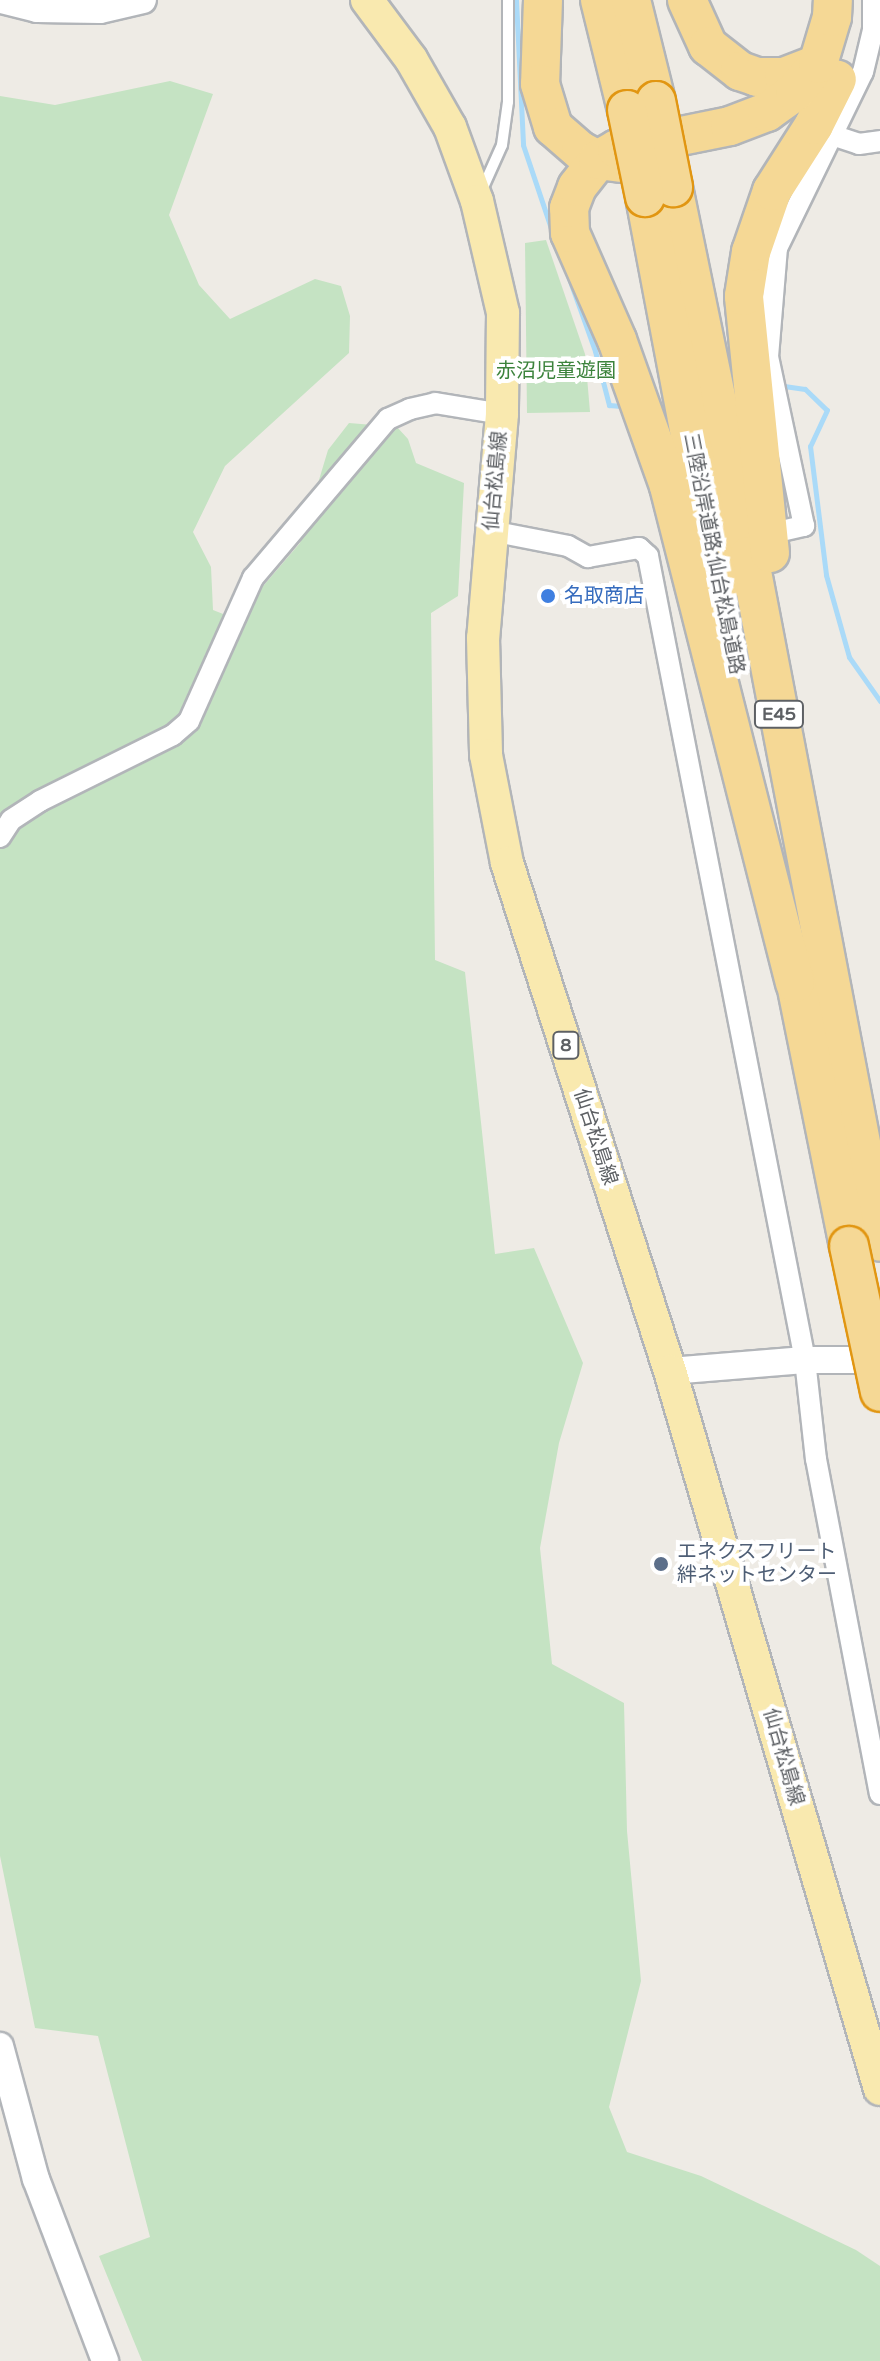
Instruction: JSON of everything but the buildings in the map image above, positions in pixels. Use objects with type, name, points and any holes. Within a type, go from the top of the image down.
[{"type":"highway","points":[[543,0],[540,84],[545,110],[564,140],[598,160],[621,164],[738,142],[800,114],[851,31],[852,0]]},
{"type":"highway","name":"三陸沿岸道路;仙台松島道路","points":[[600,0],[641,105]]},
{"type":"highway","name":"三陸沿岸道路;仙台松島道路","points":[[631,0],[641,105],[789,767],[864,1244],[880,1392]]},
{"type":"highway","points":[[687,0],[708,46],[740,71],[757,77],[784,77],[828,71]]},
{"type":"highway","points":[[789,767],[744,296],[751,252],[772,191],[821,114],[828,71],[833,0]]},
{"type":"highway","points":[[598,160],[577,187],[569,208],[570,233],[622,353],[669,486],[795,983]]},
{"type":"highway","name":"三陸沿岸道路;仙台松島道路","points":[[659,192],[795,983],[864,1244]]},
{"type":"main road","name":"仙台松島線","points":[[367,0],[433,95],[450,127],[477,201],[503,313],[502,414],[483,638],[486,755],[507,863],[670,1371],[880,2089]]},
{"type":"street","points":[[1,0],[37,9],[100,10],[143,0]]},
{"type":"street","points":[[777,532],[804,526],[768,357],[777,248],[863,72],[873,30],[873,0]]},
{"type":"street","points":[[832,135],[859,144],[880,141]]},
{"type":"street","points":[[0,837],[11,820],[40,801],[173,735],[189,721],[253,578],[388,419],[435,403],[502,414]]},
{"type":"street","points":[[491,531],[568,546],[588,557],[639,548],[649,561],[805,1360],[816,1459],[880,1794]]},
{"type":"street","points":[[649,561],[672,557]]},
{"type":"street","points":[[670,1371],[805,1360],[880,1360]]},
{"type":"street","points":[[0,2046],[36,2179],[105,2361]]},
{"type":"lane","points":[[477,201],[502,145],[508,102],[508,0]]},
{"type":"green space","points":[[170,81],[213,94],[169,215],[199,285],[230,319],[315,279],[341,286],[350,316],[349,353],[225,466],[193,532],[211,567],[213,610],[246,623],[258,592],[300,543],[328,450],[349,423],[397,427],[408,439],[416,463],[464,483],[458,596],[431,613],[435,960],[465,972],[495,1254],[534,1248],[583,1363],[559,1443],[540,1548],[552,1664],[624,1703],[627,1831],[641,1981],[609,2107],[627,2152],[701,2176],[856,2250],[880,2266],[880,2361],[142,2361],[99,2256],[150,2237],[98,2036],[35,2028],[0,1856],[0,96],[55,105]]},
{"type":"green space","name":"赤沼児童遊園","points":[[546,240],[585,354],[590,412],[527,413],[525,243]]},
{"type":"waterway","points":[[516,0],[523,145],[553,234]]},
{"type":"waterway","points":[[566,270],[595,351],[609,405],[621,406]]},
{"type":"waterway","points":[[784,386],[805,389],[827,410],[810,446],[826,575],[849,657],[880,701]]},
{"type":"place","name":"名取商店","points":[[548,596]]},
{"type":"place","name":"エネクスフリート 絆ネットセンター","points":[[661,1564]]}]
